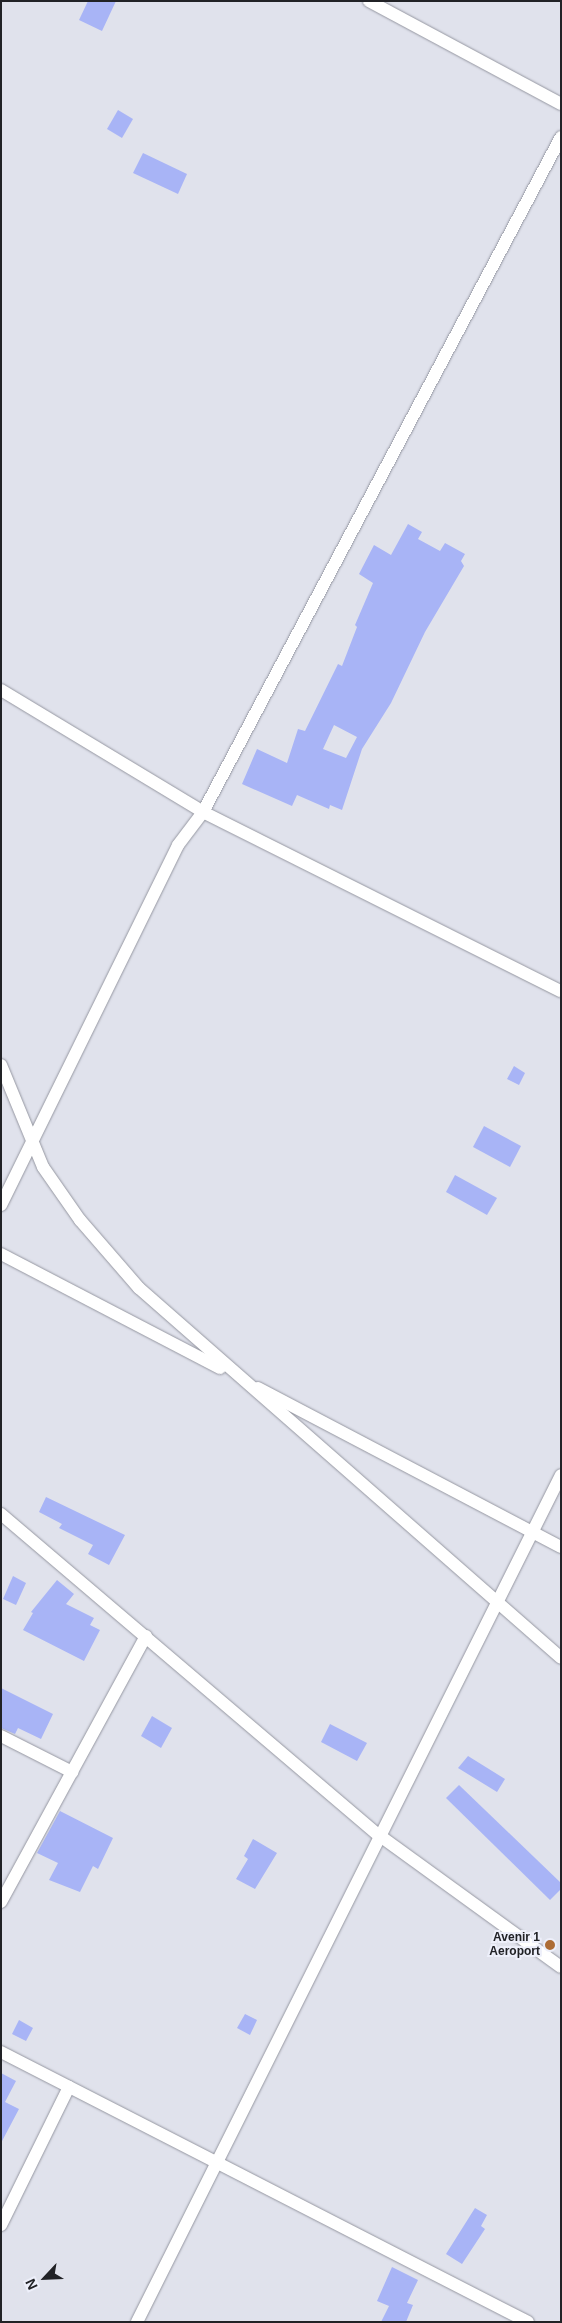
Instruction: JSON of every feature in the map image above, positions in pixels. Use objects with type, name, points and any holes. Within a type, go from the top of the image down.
[{"type":"street","points":[[369,1],[561,104]]},
{"type":"street","points":[[1,1205],[178,845],[203,812],[561,138]]},
{"type":"street","points":[[1,690],[203,812],[561,991]]},
{"type":"street","points":[[1,1065],[42,1166],[87,1228],[139,1288],[237,1377],[561,1658]]},
{"type":"street","points":[[1,1093],[16,1102]]},
{"type":"street","points":[[1,1254],[530,1533],[561,1547]]},
{"type":"street","points":[[137,2322],[218,2164],[530,1533],[561,1475]]},
{"type":"street","points":[[1,1514],[380,1836],[561,1967]]},
{"type":"street","points":[[1,1902],[146,1636]]},
{"type":"street","points":[[1,1736],[72,1772]]},
{"type":"street","points":[[1,2052],[528,2322]]},
{"type":"street","points":[[1,2225],[69,2087]]},
{"type":"building","points":[[88,1],[116,1],[102,31],[79,20]]},
{"type":"building","points":[[118,110],[133,119],[122,138],[107,129]]},
{"type":"building","points":[[143,153],[187,174],[178,194],[133,173]]},
{"type":"building","points":[[408,524],[422,532],[418,539],[440,551],[445,543],[465,554],[461,561],[464,566],[425,632],[391,703],[362,749],[342,810],[330,805],[329,809],[297,795],[292,806],[242,784],[257,749],[287,763],[298,729],[305,731],[338,664],[342,666],[357,627],[355,625],[373,583],[359,574],[374,545],[391,555]],"holes":[[[334,725],[357,737],[346,758],[323,749]]]},
{"type":"building","points":[[514,1066],[525,1073],[519,1085],[507,1079]]},
{"type":"building","points":[[484,1126],[521,1146],[510,1167],[473,1147]]},
{"type":"building","points":[[455,1175],[497,1198],[487,1215],[446,1192]]},
{"type":"building","points":[[46,1497],[125,1535],[109,1565],[88,1554],[93,1545],[59,1528],[62,1524],[39,1512]]},
{"type":"building","points":[[13,1576],[26,1583],[16,1605],[3,1599]]},
{"type":"building","points":[[57,1580],[74,1594],[66,1604],[94,1618],[90,1625],[100,1630],[84,1661],[23,1630],[33,1613],[31,1612]]},
{"type":"building","points":[[1,1688],[53,1714],[41,1739],[18,1728],[15,1734],[1,1728]]},
{"type":"building","points":[[152,1716],[172,1728],[161,1748],[141,1736]]},
{"type":"building","points":[[330,1724],[367,1743],[357,1761],[321,1742]]},
{"type":"building","points":[[468,1756],[505,1779],[497,1792],[458,1768]]},
{"type":"building","points":[[459,1785],[561,1883],[561,1889],[550,1900],[446,1798]]},
{"type":"building","points":[[60,1811],[113,1838],[98,1869],[93,1866],[80,1892],[49,1880],[58,1863],[37,1853]]},
{"type":"building","points":[[253,1839],[277,1853],[255,1889],[236,1879],[248,1859],[244,1856]]},
{"type":"building","points":[[245,2014],[257,2020],[250,2035],[237,2028]]},
{"type":"building","points":[[19,2020],[33,2028],[26,2041],[12,2034]]},
{"type":"building","points":[[1,2073],[16,2081],[5,2102],[19,2109],[1,2143]]},
{"type":"building","points":[[475,2208],[487,2215],[481,2226],[485,2229],[462,2264],[446,2254]]},
{"type":"building","points":[[392,2267],[418,2280],[407,2303],[413,2305],[406,2322],[381,2322],[389,2306],[377,2301]]},
{"type":"place","name":"Avenir 1 Aeroport","points":[[550,1945]]}]
